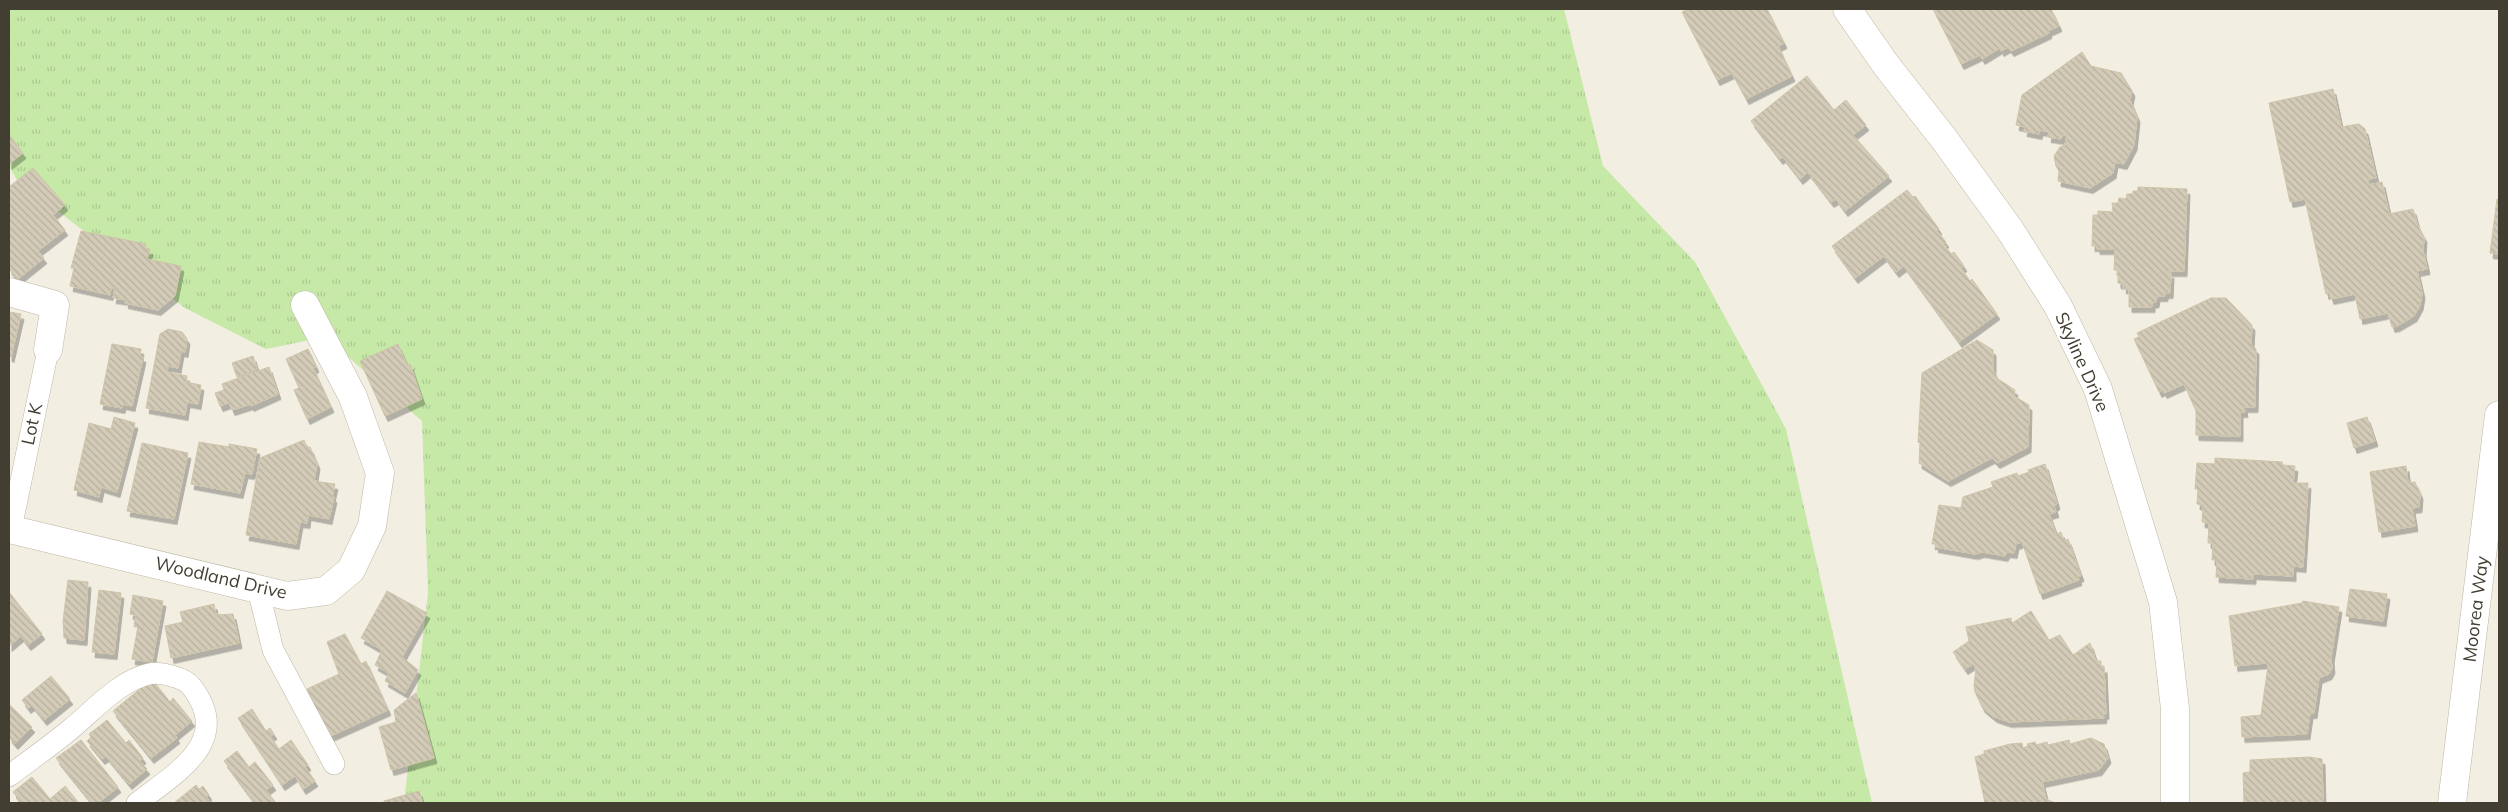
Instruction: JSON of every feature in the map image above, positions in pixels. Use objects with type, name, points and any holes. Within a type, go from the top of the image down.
[{"type":"street","name":"Skyline Drive","points":[[1847,9],[1886,65],[1944,138],[2010,230],[2058,306],[2098,389],[2163,602],[2175,709],[2175,803]]},
{"type":"street","points":[[9,292],[56,305],[48,350]]},
{"type":"street","name":"Woodland Drive","points":[[10,529],[287,596],[326,591],[351,570],[372,526],[380,473],[353,397],[305,305]]},
{"type":"street","name":"Moorea Way","points":[[2452,803],[2499,415]]},
{"type":"lane","name":"Lot K","points":[[10,529],[48,350]]},
{"type":"lane","points":[[258,589],[273,650],[334,764]]},
{"type":"lane","points":[[9,776],[70,730],[124,685],[150,673],[188,682],[202,699],[208,719],[204,742],[186,765],[137,803]]},
{"type":"green space","points":[[9,9],[1564,9],[1603,166],[1695,262],[1786,429],[1872,803],[404,803],[428,593],[422,421],[325,337],[266,349],[185,308],[17,180],[9,166]]},
{"type":"building","points":[[1688,9],[1767,9],[1784,43],[1778,46],[1792,76],[1746,99],[1732,73],[1717,80],[1682,12]]},
{"type":"building","points":[[1933,9],[2051,9],[2059,26],[2048,31],[2049,33],[2011,51],[2008,47],[2001,51],[2000,48],[1982,59],[1980,55],[1961,64]]},
{"type":"building","points":[[2082,52],[2091,66],[2121,73],[2132,91],[2130,100],[2137,117],[2134,145],[2124,164],[2115,162],[2113,173],[2090,188],[2058,181],[2059,171],[2054,156],[2060,147],[2065,145],[2067,136],[2063,135],[2061,139],[2048,137],[2049,132],[2040,130],[2039,134],[2024,131],[2025,127],[2016,125],[2022,95]]},
{"type":"building","points":[[1807,76],[1834,110],[1846,100],[1866,125],[1853,135],[1889,176],[1845,211],[1836,199],[1831,202],[1808,172],[1800,179],[1783,157],[1780,159],[1751,121]]},
{"type":"building","points":[[2333,89],[2341,127],[2359,124],[2365,129],[2376,178],[2368,179],[2369,185],[2382,182],[2389,214],[2413,209],[2417,224],[2424,237],[2423,251],[2427,269],[2417,271],[2422,293],[2420,305],[2414,316],[2397,326],[2392,327],[2388,313],[2360,319],[2355,294],[2331,299],[2329,293],[2326,294],[2305,199],[2290,202],[2269,103]]},
{"type":"building","points":[[9,135],[23,153],[9,164]]},
{"type":"building","points":[[33,168],[65,205],[53,215],[65,230],[38,251],[44,258],[18,279],[9,269],[9,187]]},
{"type":"building","points":[[2138,187],[2187,189],[2184,271],[2165,271],[2165,273],[2171,273],[2170,293],[2165,293],[2165,296],[2157,296],[2156,302],[2152,303],[2152,307],[2129,307],[2129,289],[2123,288],[2124,284],[2118,283],[2118,270],[2114,270],[2115,249],[2097,249],[2097,246],[2092,246],[2093,215],[2098,215],[2098,211],[2113,212],[2112,203],[2118,203],[2119,198],[2126,199],[2127,194],[2133,194],[2133,191],[2138,191]]},
{"type":"building","points":[[1907,190],[1913,197],[1915,196],[1939,229],[1937,231],[1946,242],[1944,244],[1951,254],[1954,252],[1964,266],[1961,268],[1970,281],[1972,279],[1997,314],[1959,342],[1904,266],[1896,272],[1884,256],[1855,278],[1832,246]]},
{"type":"building","points":[[2497,199],[2499,200],[2499,254],[2490,253]]},
{"type":"building","points":[[81,231],[146,244],[145,249],[150,249],[147,259],[181,266],[175,296],[158,310],[125,303],[126,300],[113,298],[115,289],[111,288],[110,295],[70,286],[74,268],[71,268]]},
{"type":"building","points":[[2211,298],[2226,298],[2252,325],[2251,344],[2256,349],[2255,407],[2244,407],[2245,412],[2240,412],[2240,436],[2196,435],[2196,411],[2184,384],[2164,393],[2163,390],[2159,392],[2134,339],[2139,337],[2137,333]]},
{"type":"building","points":[[9,312],[21,314],[11,357],[9,356]]},
{"type":"building","points":[[168,329],[182,332],[187,339],[185,352],[181,351],[178,368],[168,366],[167,372],[187,376],[186,382],[201,385],[198,404],[187,402],[185,415],[146,408],[160,334]]},
{"type":"building","points":[[1977,340],[1993,350],[1993,370],[1998,379],[2015,390],[2014,396],[2029,405],[2028,447],[1997,463],[1992,458],[1948,481],[1919,463],[1920,443],[1918,442],[1922,373]]},
{"type":"building","points":[[112,344],[141,349],[140,356],[143,357],[132,406],[123,404],[122,408],[100,404]]},
{"type":"building","points":[[398,344],[407,365],[410,364],[422,399],[385,416],[360,361]]},
{"type":"building","points":[[308,349],[316,367],[313,368],[331,407],[307,419],[294,390],[299,388],[286,359]]},
{"type":"building","points":[[253,356],[257,369],[237,377],[232,363]]},
{"type":"building","points":[[269,367],[278,394],[251,406],[251,404],[232,410],[229,403],[220,406],[215,393],[224,390],[222,384]]},
{"type":"building","points":[[114,417],[135,423],[117,492],[101,487],[99,497],[74,490],[89,423],[111,429]]},
{"type":"building","points":[[2367,417],[2375,441],[2354,448],[2347,423]]},
{"type":"building","points":[[304,440],[307,448],[310,447],[317,464],[314,481],[335,484],[329,519],[308,515],[307,523],[300,522],[296,544],[246,535],[260,458]]},
{"type":"building","points":[[199,442],[229,447],[229,444],[257,449],[252,474],[245,473],[240,493],[191,484]]},
{"type":"building","points":[[142,443],[188,453],[174,519],[127,511]]},
{"type":"building","points":[[2215,458],[2282,462],[2283,465],[2295,466],[2293,483],[2308,483],[2303,567],[2293,566],[2293,576],[2253,574],[2253,579],[2216,577],[2217,560],[2212,560],[2213,543],[2208,543],[2209,523],[2202,522],[2203,505],[2197,504],[2198,489],[2195,489],[2197,463],[2215,464]]},
{"type":"building","points":[[2045,464],[2057,504],[2054,506],[2056,512],[2049,514],[2056,534],[2061,532],[2064,541],[2068,539],[2081,576],[2078,577],[2079,580],[2040,594],[2022,542],[2016,544],[2014,553],[2007,552],[2005,556],[1982,552],[1975,554],[1935,547],[1936,544],[1932,544],[1939,505],[1961,508],[1963,497],[1993,487],[1991,482],[2017,473],[2018,476]]},
{"type":"building","points":[[2406,466],[2408,483],[2415,482],[2420,494],[2419,507],[2412,508],[2415,526],[2379,532],[2370,472]]},
{"type":"building","points":[[68,580],[88,582],[84,640],[64,638],[63,621]]},
{"type":"building","points":[[2350,589],[2387,594],[2383,621],[2346,616]]},
{"type":"building","points":[[99,590],[121,593],[114,654],[92,652]]},
{"type":"building","points":[[387,591],[427,613],[402,657],[418,670],[405,693],[385,681],[389,673],[375,665],[382,650],[361,638]]},
{"type":"building","points":[[9,592],[42,634],[28,645],[21,636],[9,646]]},
{"type":"building","points":[[133,595],[163,601],[152,662],[132,659],[138,627],[134,627],[136,615],[130,614]]},
{"type":"building","points":[[2303,601],[2339,607],[2331,658],[2332,668],[2329,674],[2319,678],[2314,713],[2310,713],[2307,734],[2242,737],[2241,717],[2261,715],[2268,666],[2266,663],[2235,666],[2229,616],[2302,603]]},
{"type":"building","points":[[214,604],[216,615],[233,614],[239,643],[171,658],[165,626],[183,622],[180,612]]},
{"type":"building","points":[[2031,611],[2049,640],[2060,635],[2073,655],[2090,643],[2096,661],[2101,661],[2101,668],[2104,667],[2106,714],[2103,714],[2104,718],[2009,722],[1994,717],[1982,707],[1975,692],[1976,669],[1973,664],[1965,669],[1953,652],[1969,641],[1966,627],[2011,618],[2012,623]]},
{"type":"building","points":[[345,634],[361,664],[366,661],[388,710],[328,737],[307,689],[339,674],[327,642]]},
{"type":"building","points":[[51,676],[70,699],[44,720],[32,705],[28,708],[22,700]]},
{"type":"building","points":[[152,679],[170,702],[173,698],[192,721],[175,735],[177,738],[151,758],[113,711]]},
{"type":"building","points":[[416,693],[434,758],[391,770],[379,727],[396,722],[394,710]]},
{"type":"building","points":[[9,704],[32,727],[15,744],[9,737]]},
{"type":"building","points":[[252,709],[266,731],[270,728],[274,734],[270,736],[279,749],[291,740],[308,765],[305,767],[315,781],[303,789],[295,776],[282,785],[238,718]]},
{"type":"building","points":[[107,720],[126,743],[129,740],[143,758],[140,761],[147,769],[129,784],[106,756],[102,759],[87,741],[91,737],[89,734]]},
{"type":"building","points":[[2091,738],[2104,744],[2108,758],[2099,770],[2042,782],[2046,799],[2055,803],[1985,803],[1975,757],[1984,754],[1984,751],[2010,744],[2022,743],[2023,748],[2028,746],[2027,744],[2035,742],[2036,745],[2047,742],[2048,745],[2069,740],[2070,744]]},
{"type":"building","points":[[81,740],[118,787],[98,803],[92,803],[56,758]]},
{"type":"building","points":[[237,751],[249,767],[255,762],[273,785],[266,790],[276,803],[255,803],[224,761]]},
{"type":"building","points":[[2309,757],[2322,759],[2323,803],[2244,803],[2243,773],[2250,772],[2250,760]]},
{"type":"building","points":[[32,777],[50,799],[65,786],[79,803],[22,803],[13,792]]},
{"type":"building","points":[[196,785],[199,789],[203,786],[209,795],[206,797],[210,803],[174,803]]},
{"type":"building","points":[[419,791],[423,803],[384,803],[384,801]]}]
